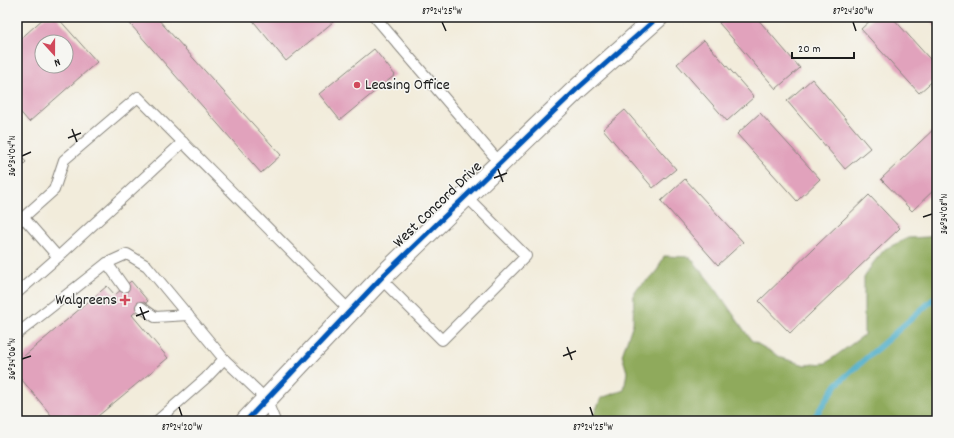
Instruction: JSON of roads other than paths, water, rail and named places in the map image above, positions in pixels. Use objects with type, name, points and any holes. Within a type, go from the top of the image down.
[{"type":"street","name":"West Concord Drive","points":[[246,421],[381,278],[576,90],[658,17]]},
{"type":"lane","points":[[375,17],[500,163]]},
{"type":"lane","points":[[58,258],[20,220],[54,190],[64,160],[138,97],[350,311]]},
{"type":"lane","points":[[17,293],[58,258],[183,142]]},
{"type":"lane","points":[[381,278],[442,340],[526,256],[466,196]]},
{"type":"lane","points":[[17,334],[107,262],[127,254],[146,266],[224,360],[266,400],[276,421]]},
{"type":"lane","points":[[107,262],[124,287]]},
{"type":"lane","points":[[141,307],[155,317],[188,315]]},
{"type":"lane","points":[[157,421],[224,360]]},
{"type":"waterway","points":[[812,421],[837,384],[937,296]]},
{"type":"place","name":"Leasing Office","points":[[357,85]]},
{"type":"place","name":"Walgreens","points":[[125,300]]}]
